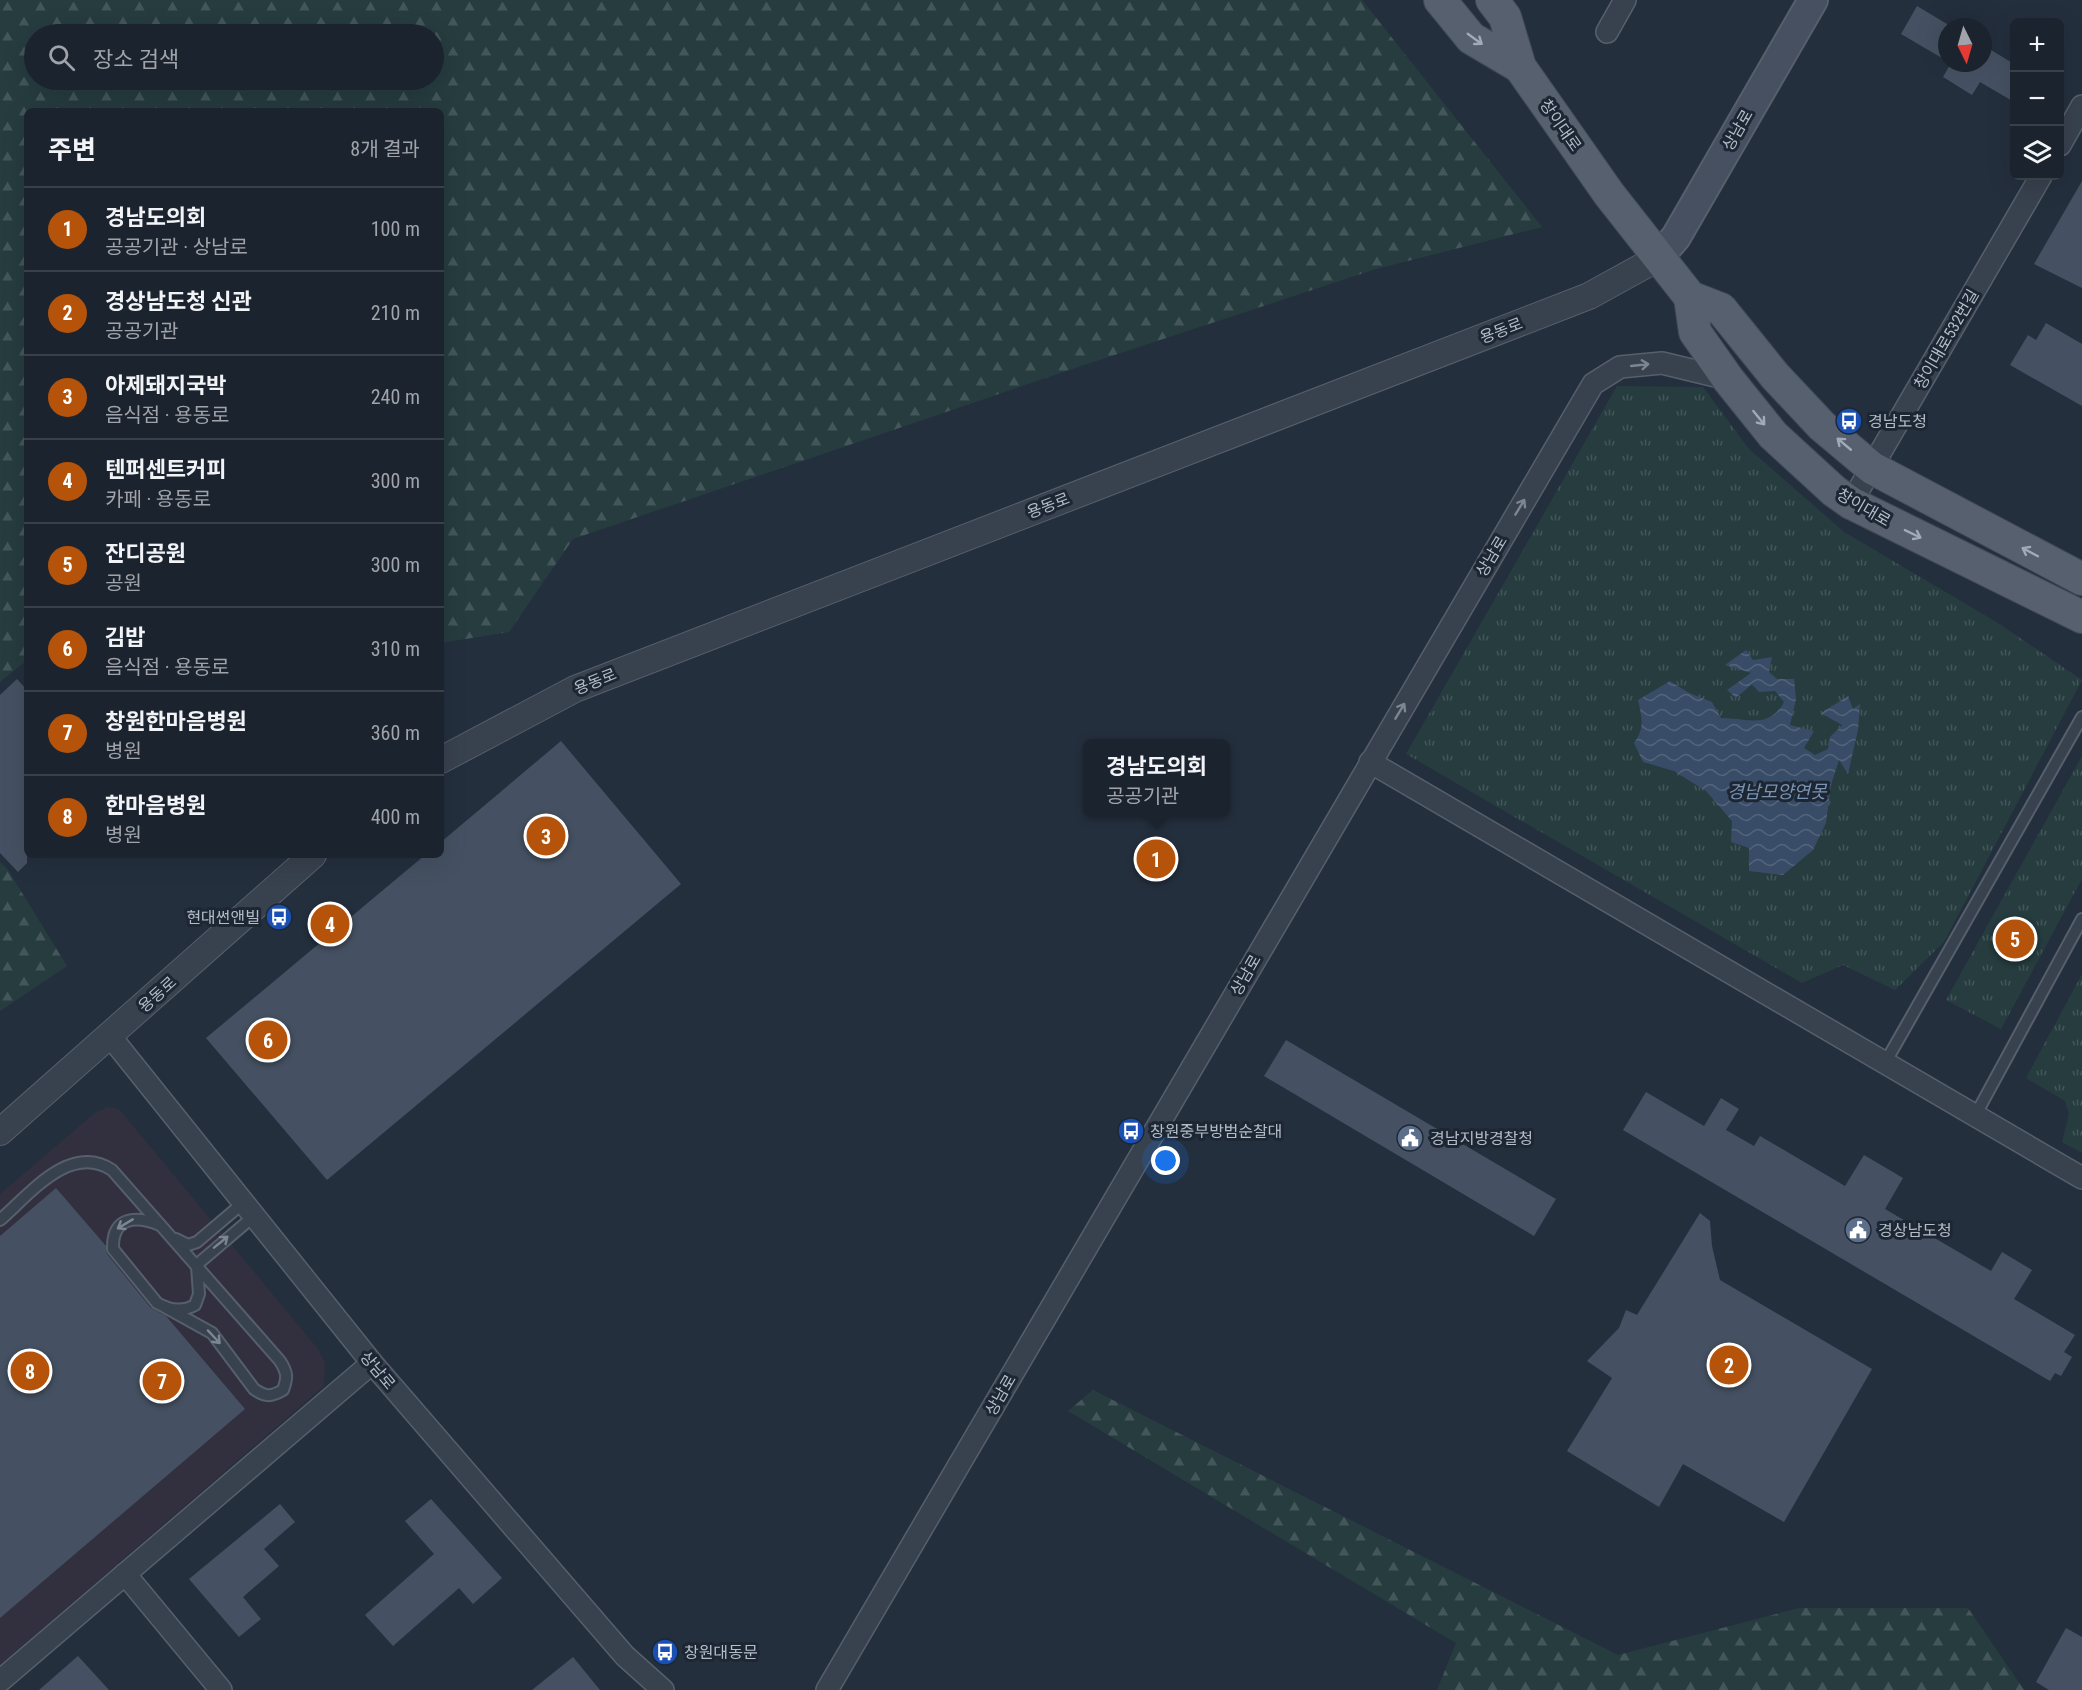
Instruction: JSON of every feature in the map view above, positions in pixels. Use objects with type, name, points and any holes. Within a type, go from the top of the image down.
[{"type":"main road","name":"창이대로","points":[[1440,0],[1471,38],[1520,67]]},
{"type":"main road","name":"창이대로","points":[[1492,0],[1505,17],[1520,67],[1609,194],[1690,297],[1721,309],[1775,376],[1822,426],[1872,468],[2082,579]]},
{"type":"main road","name":"상남로","points":[[1658,258],[1676,237],[1813,0]]},
{"type":"main road","name":"창이대로","points":[[1690,297],[1695,332],[1728,379],[1773,435],[1834,491],[1851,503],[2082,617]]},
{"type":"street","points":[[1607,32],[1625,0]]},
{"type":"street","points":[[2064,137],[2082,106]]},
{"type":"street","name":"창이대로532번길","points":[[1851,503],[2040,180]]},
{"type":"street","name":"용동로","points":[[444,758],[575,688],[1589,296],[1658,258]]},
{"type":"street","name":"상남로","points":[[827,1690],[1593,384],[1620,367],[1662,363],[1728,379]]},
{"type":"street","points":[[1370,762],[2082,1178]]},
{"type":"street","name":"용동로","points":[[0,1132],[310,858]]},
{"type":"street","name":"상남로","points":[[110,1036],[372,1363],[625,1656],[663,1690]]},
{"type":"street","points":[[0,1681],[372,1363]]},
{"type":"street","points":[[125,1574],[221,1690]]},
{"type":"lane","points":[[1885,1063],[2082,717]]},
{"type":"lane","points":[[1975,1116],[2082,919]]},
{"type":"lane","points":[[0,1220],[56,1171],[70,1164],[86,1161],[102,1163],[112,1170],[163,1228],[280,1360],[286,1371],[287,1380],[283,1390],[269,1396],[262,1395],[254,1389],[212,1333],[157,1303],[113,1249],[112,1238],[116,1229],[125,1221],[135,1218],[150,1221],[163,1228],[178,1241],[188,1245],[248,1209]]},
{"type":"lane","points":[[165,1307],[188,1309],[195,1305],[199,1294],[197,1266],[248,1209]]},
{"type":"shaded area","points":[[108,1107],[119,1109],[318,1349],[325,1363],[324,1386],[0,1665],[0,1194],[96,1112]]},
{"type":"green space","points":[[0,0],[1362,0],[1542,227],[1376,269],[1078,367],[573,539],[509,632],[444,643],[444,108],[24,108],[24,662],[0,682]]},
{"type":"green space","points":[[1617,386],[1703,387],[1749,449],[1844,532],[1998,623],[2082,680],[1944,942],[1895,990],[1843,965],[1802,983],[1406,754]]},
{"type":"green space","points":[[2082,756],[2082,879],[2001,1029],[1946,1000]]},
{"type":"green space","points":[[0,862],[8,870],[67,966],[0,1011]]},
{"type":"green space","points":[[2082,974],[2082,1153],[2062,1142],[2069,1114],[2065,1101],[2026,1078]]},
{"type":"green space","points":[[1093,1390],[1618,1655],[1799,1608],[1968,1608],[2024,1690],[1437,1690],[1456,1643],[1068,1411]]},
{"type":"water","name":"경남모양연못","points":[[1746,650],[1753,660],[1772,657],[1769,672],[1777,679],[1794,679],[1796,699],[1790,725],[1814,731],[1804,748],[1815,755],[1828,749],[1830,737],[1842,725],[1821,713],[1848,696],[1853,709],[1860,704],[1858,730],[1848,774],[1839,760],[1831,785],[1826,823],[1813,850],[1783,875],[1749,871],[1749,848],[1731,842],[1732,821],[1706,791],[1674,771],[1643,762],[1634,743],[1642,723],[1638,700],[1670,681],[1689,693],[1712,702],[1721,718],[1757,720],[1771,716],[1778,711],[1784,702],[1775,691],[1759,692],[1752,684],[1736,698],[1727,690],[1751,673],[1725,665]]},
{"type":"building","points":[[1917,6],[1938,19],[1938,56],[1901,34]]},
{"type":"building","points":[[1992,51],[2010,62],[2010,100],[1980,82],[1972,95],[1943,77],[1946,72],[1992,72]]},
{"type":"building","points":[[2082,181],[2082,288],[2034,264]]},
{"type":"building","points":[[2046,323],[2082,344],[2082,406],[2010,365],[2028,335],[2036,340]]},
{"type":"building","points":[[17,679],[24,687],[24,858],[27,858],[27,863],[18,872],[0,853],[0,695]]},
{"type":"building","points":[[561,741],[681,884],[327,1180],[206,1038],[421,858],[444,858],[444,839]]},
{"type":"building","name":"경남지방경찰청","points":[[1286,1040],[1556,1199],[1534,1236],[1264,1076]]},
{"type":"building","name":"경상남도청","points":[[1646,1092],[1704,1126],[1721,1098],[1739,1109],[1726,1130],[1754,1146],[1760,1136],[1845,1186],[1864,1155],[1903,1178],[1885,1209],[1991,1271],[2002,1252],[2032,1270],[2014,1299],[2075,1335],[2064,1352],[2072,1357],[2061,1376],[2055,1373],[2050,1381],[1623,1130]]},
{"type":"building","points":[[56,1188],[106,1246],[107,1254],[151,1308],[166,1316],[245,1409],[0,1618],[0,1236]]},
{"type":"building","points":[[1700,1213],[1710,1221],[1712,1246],[1720,1280],[1872,1369],[1784,1522],[1683,1464],[1659,1507],[1567,1451],[1612,1378],[1587,1361],[1619,1328],[1626,1310],[1637,1315]]},
{"type":"building","points":[[431,1499],[502,1578],[473,1604],[459,1588],[393,1646],[365,1615],[434,1554],[405,1521]]},
{"type":"building","points":[[280,1504],[295,1522],[264,1549],[279,1566],[243,1597],[261,1619],[239,1637],[189,1579]]},
{"type":"building","points":[[2066,1628],[2082,1637],[2082,1690],[2049,1690],[2036,1682]]},
{"type":"building","points":[[78,1656],[109,1690],[39,1690]]},
{"type":"building","points":[[573,1657],[600,1690],[532,1690]]},
{"type":"place","name":"경남도청","points":[[1849,421]]},
{"type":"place","name":"아제돼지국박","points":[[546,836]]},
{"type":"place","name":"경남도의회","points":[[1156,859]]},
{"type":"place","name":"현대썬앤빌","points":[[279,917]]},
{"type":"place","name":"텐퍼센트커피","points":[[330,924]]},
{"type":"place","name":"잔디공원","points":[[2015,939]]},
{"type":"place","name":"김밥","points":[[268,1040]]},
{"type":"place","name":"창원중부방범순찰대","points":[[1131,1131]]},
{"type":"place","name":"경남지방경찰청","points":[[1410,1138]]},
{"type":"place","name":"경상남도청","points":[[1858,1230]]},
{"type":"place","name":"경상남도청 신관","points":[[1729,1365]]},
{"type":"place","name":"한마음병원","points":[[30,1371]]},
{"type":"place","name":"창원한마음병원","points":[[162,1381]]},
{"type":"place","name":"창원대동문","points":[[665,1652]]}]
